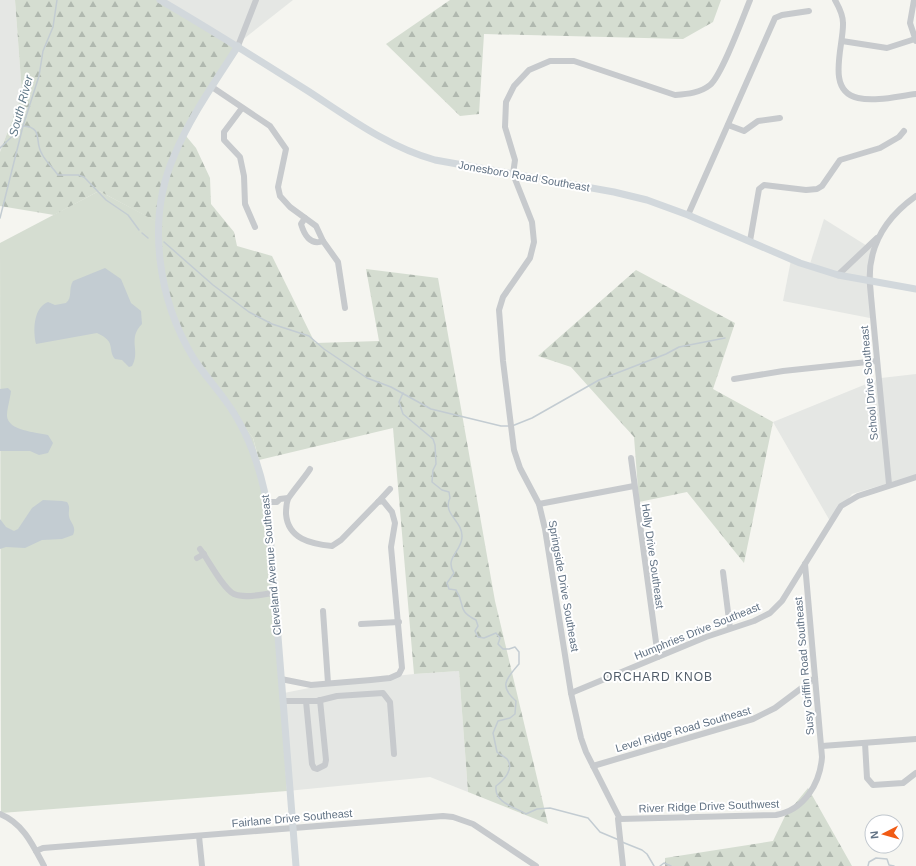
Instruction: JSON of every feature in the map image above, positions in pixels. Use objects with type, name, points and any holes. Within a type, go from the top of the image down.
[{"type":"main road","name":"Jonesboro Road Southeast","points":[[160,0],[238,46],[401,149],[435,160],[623,194],[646,200],[688,215],[800,263],[838,275],[916,289]]},
{"type":"main road","name":"Cleveland Avenue Southeast","points":[[238,46],[190,122],[173,156],[166,179],[159,226],[161,271],[171,310],[187,346],[199,366],[226,401],[248,438],[263,483],[274,593],[296,866]]},
{"type":"street","name":"Cleveland Avenue Southeast","points":[[238,46],[256,0]]},
{"type":"street","points":[[513,174],[515,160],[504,126],[506,102],[514,86],[529,70],[550,61],[574,61],[675,95],[691,94],[711,84],[725,58],[750,0]]},
{"type":"street","points":[[835,0],[843,21],[838,75],[844,90],[850,95],[868,99],[916,94]]},
{"type":"street","points":[[842,41],[887,48],[916,40],[910,23],[914,0]]},
{"type":"street","points":[[688,215],[774,18],[782,15],[809,11]]},
{"type":"street","points":[[212,87],[270,126],[284,144],[286,148],[278,187],[280,196],[290,207],[316,226],[323,241],[338,262],[345,308]]},
{"type":"street","points":[[242,108],[224,132],[224,140],[240,157],[244,176],[245,204],[255,227]]},
{"type":"street","points":[[728,125],[744,131],[758,121],[780,118]]},
{"type":"street","points":[[750,241],[758,189],[764,185],[806,190],[817,189],[822,186],[840,160],[880,148],[899,137],[904,131]]},
{"type":"street","name":"Springside Drive Southeast","points":[[513,174],[532,222],[534,246],[530,258],[503,297],[499,310],[510,430],[514,450],[520,468],[539,504],[551,559],[571,693],[580,738],[620,819],[618,819],[623,866]]},
{"type":"street","points":[[838,275],[879,235],[896,212],[916,196]]},
{"type":"street","points":[[305,218],[301,224],[304,235],[312,241],[323,241]]},
{"type":"street","name":"School Drive Southeast","points":[[879,235],[872,258],[870,281],[889,484]]},
{"type":"street","points":[[734,379],[783,371],[877,361]]},
{"type":"street","name":"Holly Drive Southeast","points":[[631,458],[658,657]]},
{"type":"street","points":[[310,469],[288,498],[286,508],[287,523],[298,537],[311,543],[332,546],[341,540],[390,489]]},
{"type":"street","name":"Humphries Drive Southeast","points":[[571,693],[770,613],[782,601],[841,506],[858,496],[889,484],[916,476]]},
{"type":"street","points":[[539,504],[634,486]]},
{"type":"street","points":[[266,502],[277,502],[280,499],[288,498]]},
{"type":"street","points":[[281,679],[311,685],[390,678],[399,674],[402,668],[391,547],[395,523],[392,512],[383,501],[378,502]]},
{"type":"street","points":[[277,502],[282,507],[286,508]]},
{"type":"street","points":[[197,558],[202,551],[226,588],[233,594],[243,596],[274,593]]},
{"type":"street","name":"Susy Griffin Road Southeast","points":[[805,564],[822,746],[821,766]]},
{"type":"street","points":[[723,572],[730,628]]},
{"type":"street","points":[[323,611],[328,683]]},
{"type":"street","points":[[361,624],[399,622]]},
{"type":"street","name":"Level Ridge Road Southeast","points":[[593,766],[753,719],[775,708],[815,678]]},
{"type":"street","points":[[283,701],[320,700],[344,696],[382,693],[390,702],[394,754]]},
{"type":"street","points":[[306,701],[312,764],[314,768],[317,769],[326,765],[320,700]]},
{"type":"street","points":[[822,746],[916,739]]},
{"type":"street","points":[[865,743],[867,778],[874,785],[903,783],[916,773]]},
{"type":"street","name":"River Ridge Drive Southwest","points":[[620,819],[776,816],[785,814],[805,800],[818,778],[821,766]]},
{"type":"street","points":[[0,814],[14,821],[22,829],[44,866]]},
{"type":"street","name":"Fairlane Drive Southeast","points":[[36,851],[43,848],[453,817],[473,824],[536,866]]},
{"type":"street","points":[[199,836],[202,866]]},
{"type":"shaded area","points":[[0,0],[15,0],[22,94],[0,152]]},
{"type":"shaded area","points":[[160,0],[293,0],[236,45]]},
{"type":"shaded area","points":[[824,219],[872,249],[875,319],[783,301],[791,260],[809,267]]},
{"type":"shaded area","points":[[105,268],[121,279],[131,303],[141,311],[142,324],[135,335],[135,355],[132,366],[129,367],[122,360],[115,359],[107,339],[97,333],[36,344],[34,333],[35,320],[39,309],[48,302],[55,305],[66,303],[69,298],[73,281]]},
{"type":"shaded area","points":[[916,374],[916,478],[899,480],[852,494],[830,521],[773,422],[881,378]]},
{"type":"shaded area","points":[[8,388],[11,391],[7,413],[9,421],[17,428],[48,435],[53,443],[48,453],[39,455],[30,451],[0,451],[0,389]]},
{"type":"shaded area","points":[[43,500],[67,502],[74,529],[73,535],[62,539],[42,540],[25,548],[6,547],[0,549],[0,519],[6,527],[14,531],[18,529],[32,508]]},
{"type":"shaded area","points":[[459,671],[468,792],[430,777],[287,791],[284,693],[339,682]]},
{"type":"green space","points":[[15,0],[160,0],[237,45],[186,136],[196,148],[210,178],[211,204],[234,232],[237,246],[272,256],[315,343],[379,341],[366,269],[438,278],[495,601],[548,824],[468,792],[459,671],[414,674],[393,428],[259,460],[253,438],[190,349],[171,309],[160,259],[161,224],[99,191],[54,215],[0,206],[0,152],[22,94]]},
{"type":"green space","points":[[450,0],[721,0],[713,22],[683,39],[484,34],[479,114],[460,116],[386,44]]},
{"type":"green space","points":[[99,191],[162,224],[233,408],[253,438],[267,493],[287,791],[1,813],[0,243]]},
{"type":"green space","points":[[636,270],[735,323],[713,389],[773,422],[744,563],[687,492],[639,502],[634,437],[571,367],[538,356]]},
{"type":"green space","points":[[808,788],[852,866],[665,866],[665,858],[773,841],[785,816]]},
{"type":"waterway","name":"South River","points":[[0,218],[23,126],[39,76],[43,51],[53,27],[57,0]]},
{"type":"waterway","points":[[0,148],[23,126],[34,129],[45,160],[58,175],[78,175],[84,177],[106,200],[128,215],[139,230]]},
{"type":"waterway","points":[[142,233],[148,238]]},
{"type":"waterway","points":[[164,242],[213,285],[249,312],[272,324],[309,336],[324,349],[367,378],[391,387],[431,409],[501,426],[509,426]]},
{"type":"waterway","points":[[512,426],[532,418],[599,380],[666,354],[679,347],[725,338]]},
{"type":"waterway","points":[[403,393],[399,402],[403,414],[433,439],[435,445],[436,464],[433,470],[432,482],[442,490],[449,492],[449,509],[461,531],[461,542],[451,563],[451,568],[454,573],[447,583],[449,589],[456,590],[464,610],[476,620],[478,626],[475,631],[478,637],[484,638],[496,633],[500,638],[498,644],[503,649],[515,647],[519,652],[519,664],[506,682],[507,691],[516,701],[515,714],[510,718],[498,721],[493,733],[497,752],[507,759],[510,767],[505,778],[496,786],[498,797],[506,804],[526,814],[537,809],[550,808],[588,818],[600,832],[619,840]]},
{"type":"waterway","points":[[622,842],[642,850],[647,854],[654,866]]},
{"type":"waterway","points":[[868,866],[869,862],[876,858],[887,859],[889,865],[894,866]]},
{"type":"waterway","points":[[660,866],[664,863],[671,866]]},
{"type":"district","name":"ORCHARD KNOB","points":[[658,677]]}]
